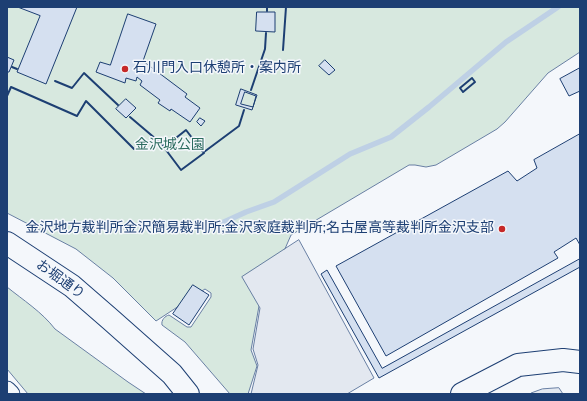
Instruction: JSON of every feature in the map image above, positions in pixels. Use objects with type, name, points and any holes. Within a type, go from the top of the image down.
[{"type":"main road","name":"お堀通り","points":[[7,243],[72,286],[172,374],[188,394]]},
{"type":"main road","points":[[462,394],[518,365],[563,360],[580,362]]},
{"type":"street","points":[[7,390],[11,394]]},
{"type":"green space","name":"金沢城公園","points":[[7,7],[580,7],[580,52],[548,73],[505,122],[497,129],[436,165],[426,167],[409,165],[291,235],[259,306],[251,350],[257,366],[248,394],[230,394],[185,342],[162,325],[164,318],[169,315],[187,327],[191,327],[211,297],[211,293],[205,289],[156,321],[113,278],[76,249],[7,213]]},
{"type":"green space","points":[[7,287],[38,312],[55,329],[146,394],[28,394],[7,369]]},
{"type":"shaded area","points":[[299,240],[374,378],[347,394],[251,394],[258,365],[253,349],[260,308],[242,277]]},
{"type":"shaded area","points":[[559,388],[563,394],[531,394],[542,389]]},
{"type":"building","points":[[18,7],[77,7],[46,84],[17,72],[40,16]]},
{"type":"building","points":[[257,12],[275,12],[275,32],[256,31]]},
{"type":"building","name":"石川門入口休憩所・案内所","points":[[128,14],[156,24],[143,61],[187,94],[185,97],[200,108],[190,122],[171,109],[170,111],[158,103],[160,100],[140,85],[142,81],[137,77],[136,81],[126,78],[125,83],[96,72],[100,62],[110,65]]},
{"type":"building","points":[[7,57],[14,60],[9,72],[7,72]]},
{"type":"building","points":[[325,60],[335,70],[329,75],[319,66]]},
{"type":"building","points":[[580,68],[580,91],[569,96],[560,79]]},
{"type":"building","points":[[241,89],[257,95],[252,110],[236,105]]},
{"type":"building","points":[[245,92],[256,96],[253,107],[241,104]]},
{"type":"building","points":[[126,99],[136,108],[126,118],[116,109]]},
{"type":"building","points":[[200,118],[205,121],[201,126],[197,122]]},
{"type":"building","points":[[580,134],[580,245],[576,238],[554,252],[558,258],[386,356],[336,266],[508,171],[517,181],[537,168],[534,160]]},
{"type":"building","points":[[580,259],[580,267],[379,378],[321,274],[327,270],[382,368]]},
{"type":"building","points":[[193,285],[209,295],[189,325],[173,314]]},
{"type":"waterway","points":[[213,227],[246,212],[274,202],[350,154],[391,137],[506,42],[558,7]]},
{"type":"wall","points":[[283,50],[286,7]]},
{"type":"wall","points":[[251,90],[265,49],[266,33]]},
{"type":"wall","points":[[12,67],[17,69]]},
{"type":"wall","points":[[55,81],[72,88],[84,73],[118,105]]},
{"type":"wall","points":[[472,78],[475,82],[463,92],[460,88],[472,78]]},
{"type":"wall","points":[[7,96],[11,87],[77,116],[86,101],[134,149]]},
{"type":"wall","points":[[204,152],[239,126],[244,110]]},
{"type":"wall","points":[[130,117],[163,145]]},
{"type":"wall","points":[[167,145],[186,130],[203,152]]},
{"type":"wall","points":[[167,143],[163,146],[181,170],[204,153]]},
{"type":"place","name":"石川門入口休憩所・案内所","points":[[125,69]]},
{"type":"place","name":"金沢地方裁判所金沢簡易裁判所;金沢家庭裁判所;名古屋高等裁判所金沢支部","points":[[502,229]]}]
